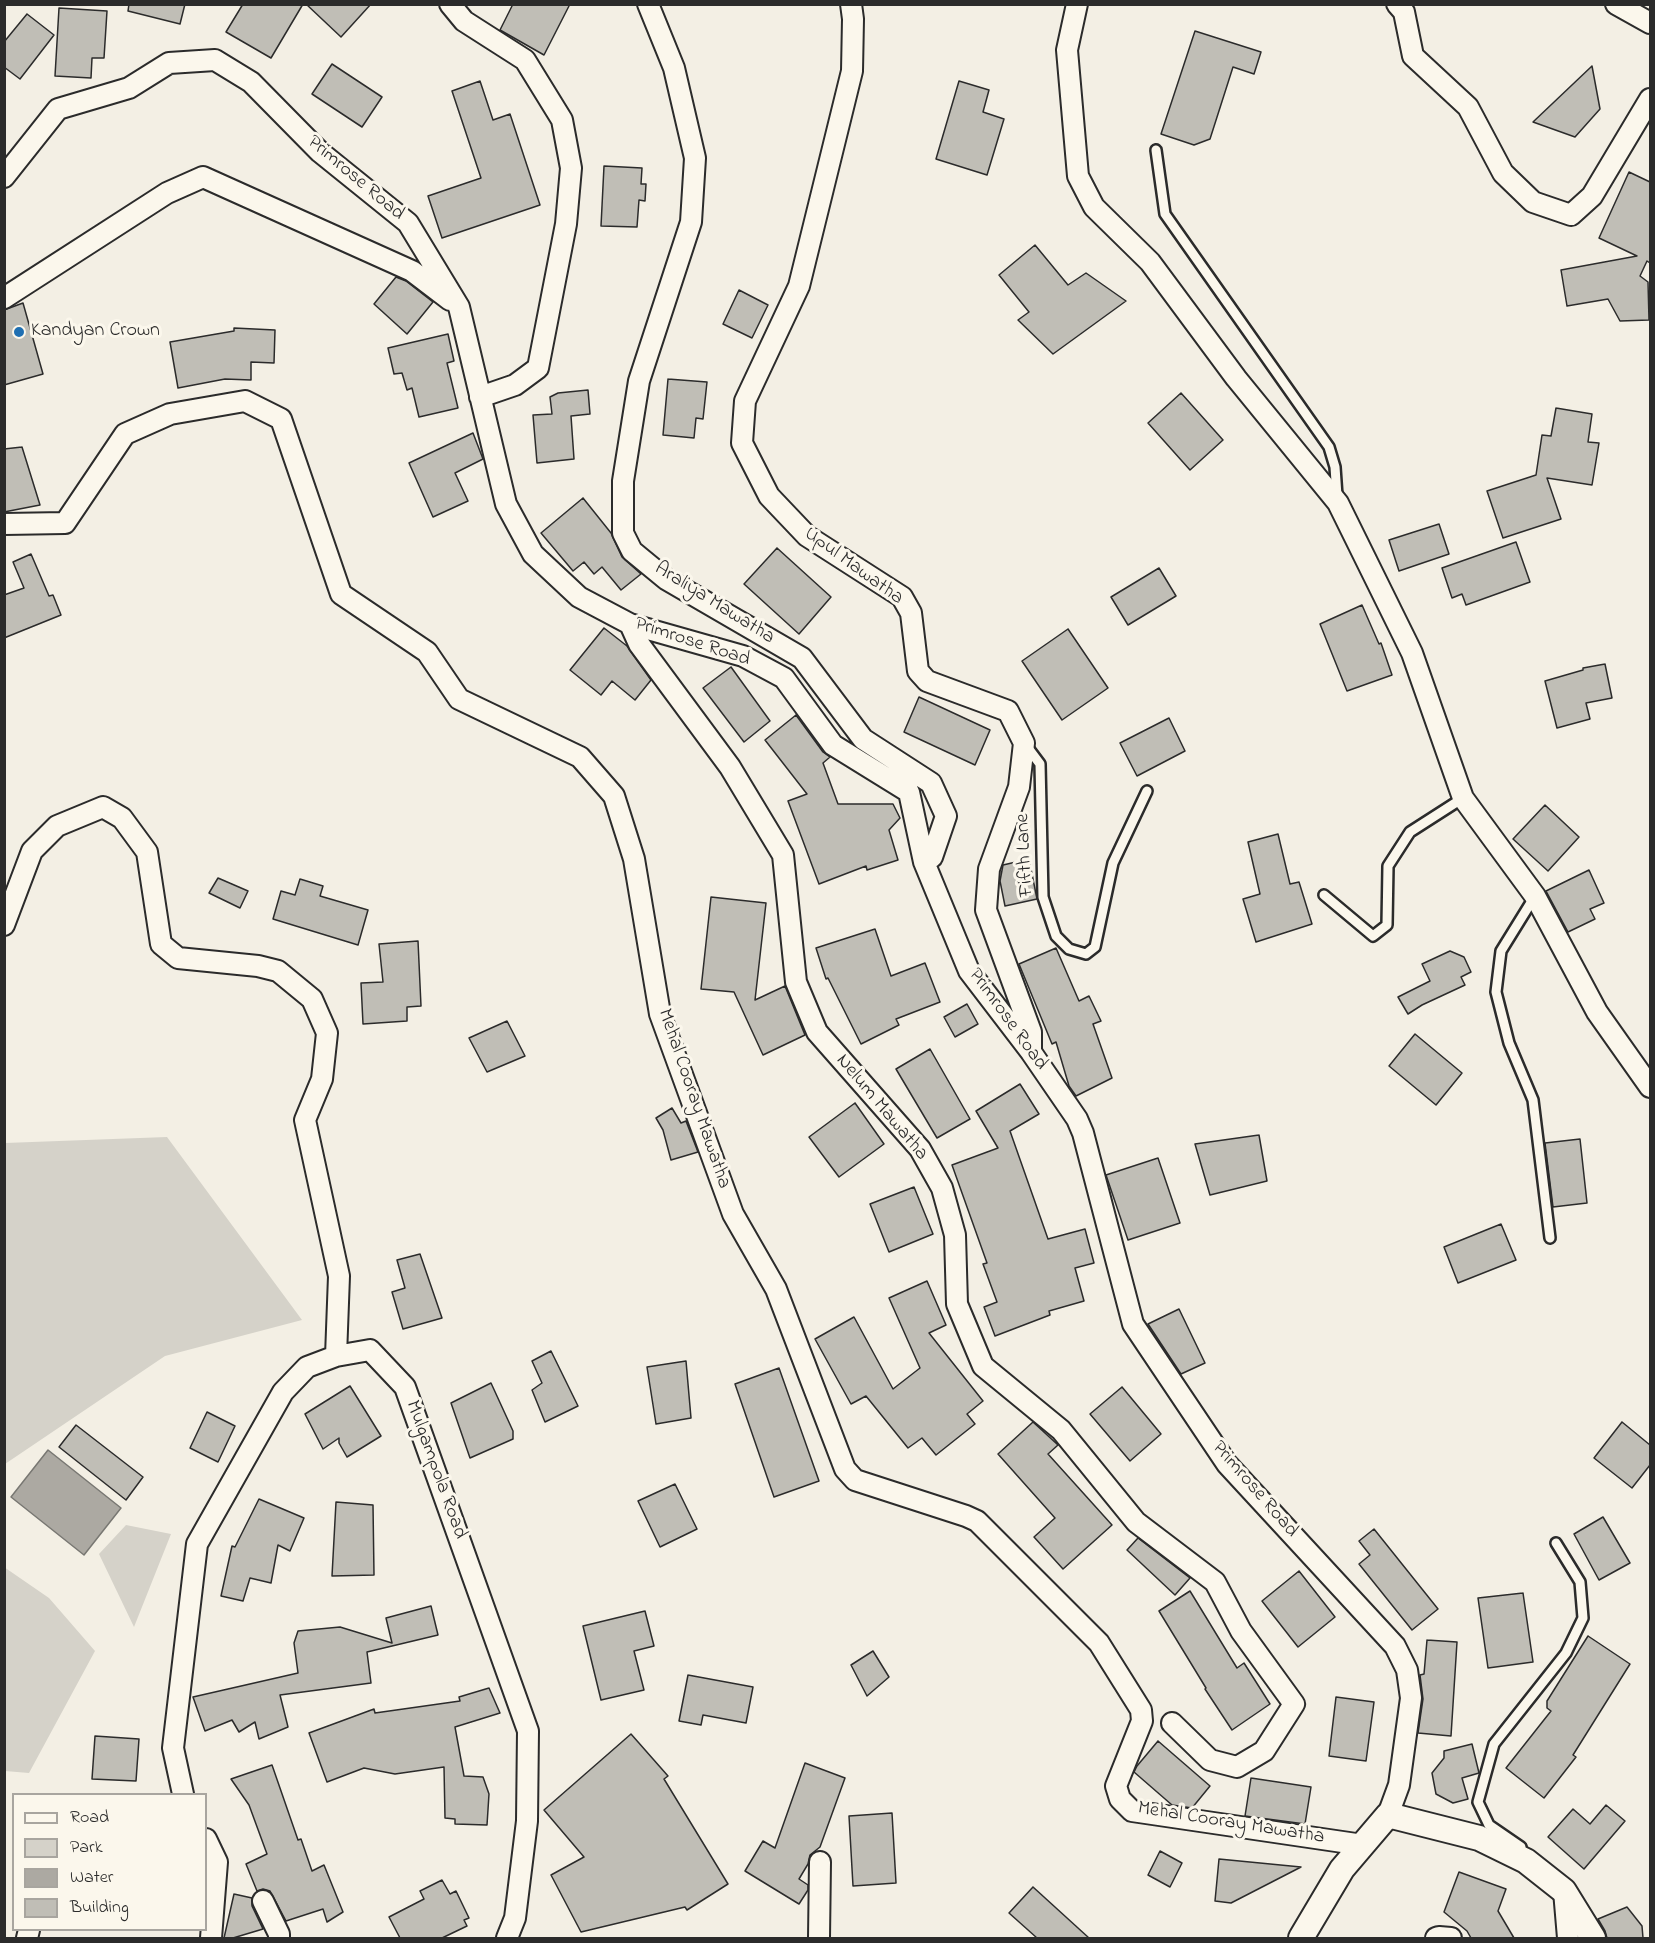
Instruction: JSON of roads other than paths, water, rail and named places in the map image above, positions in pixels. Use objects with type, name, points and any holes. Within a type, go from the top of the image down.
[{"type":"street","points":[[450,4],[464,21],[525,60],[562,120],[571,168],[566,224],[538,368],[515,385],[480,397]]},
{"type":"street","name":"Araliya Mawatha","points":[[648,4],[674,68],[695,158],[691,222],[639,381],[623,481],[623,533],[632,551],[666,579],[802,658],[862,739],[931,783],[946,816],[933,856],[924,862]]},
{"type":"street","name":"Upul Mawatha","points":[[851,4],[852,71],[799,286],[745,401],[742,443],[769,496],[807,536],[902,597],[911,613],[918,671],[927,681],[1008,711],[1024,743]]},
{"type":"street","points":[[1077,4],[1067,50],[1078,176],[1094,207],[1150,262],[1236,378],[1338,503],[1412,653],[1464,798],[1535,896],[1597,1012],[1650,1087]]},
{"type":"street","points":[[1397,4],[1404,12],[1413,56],[1468,107],[1503,173],[1533,202],[1571,215],[1592,196],[1650,99]]},
{"type":"street","points":[[1616,4],[1650,23]]},
{"type":"street","name":"Primrose Road","points":[[4,177],[58,109],[129,88],[169,63],[215,60],[251,82],[320,152],[408,223],[459,308],[506,504],[533,554],[579,597],[630,624],[743,656],[784,678],[833,745],[909,792],[924,862],[969,971],[1031,1052],[1077,1119],[1083,1133],[1133,1324],[1227,1464],[1395,1646],[1407,1670],[1411,1698],[1399,1785],[1388,1815]]},
{"type":"street","points":[[4,298],[167,193],[203,177],[412,271],[459,308]]},
{"type":"street","name":"Mehal Cooray Mawatha","points":[[4,524],[65,523],[125,434],[171,414],[245,401],[281,420],[341,594],[427,652],[459,699],[580,757],[614,796],[634,858],[660,1014],[734,1214],[776,1289],[845,1469],[855,1480],[976,1521],[1099,1643],[1142,1710],[1142,1721],[1116,1786],[1120,1800],[1132,1811],[1363,1845]]},
{"type":"street","name":"Nelum Mawatha","points":[[630,624],[639,644],[730,767],[783,855],[796,982],[817,1032],[920,1149],[942,1188],[955,1235],[957,1304],[983,1366],[1061,1430],[1136,1522],[1215,1582],[1241,1631],[1294,1704],[1264,1751],[1237,1767],[1210,1760],[1172,1723]]},
{"type":"street","points":[[1024,743],[1019,787],[989,869],[987,910],[1031,1032],[1031,1052]]},
{"type":"street","points":[[4,925],[32,851],[57,826],[103,807],[122,818],[147,852],[161,944],[178,958],[258,966],[278,971],[312,999],[327,1033],[322,1079],[305,1120],[339,1276],[336,1356]]},
{"type":"street","name":"Mulgampola Road","points":[[183,1793],[173,1748],[197,1544],[283,1392],[307,1367],[336,1356],[370,1350],[405,1387],[528,1731],[527,1821],[515,1918],[507,1938]]},
{"type":"street","points":[[1301,1938],[1342,1869],[1388,1815],[1479,1838],[1526,1862],[1564,1891],[1593,1938]]},
{"type":"street","points":[[207,1841],[217,1862],[212,1938]]},
{"type":"street","points":[[819,1938],[820,1862]]},
{"type":"street","points":[[1564,1891],[1568,1938]]},
{"type":"street","points":[[263,1901],[279,1938]]},
{"type":"street","points":[[1436,1938],[1450,1938]]},
{"type":"lane","points":[[1156,150],[1165,213],[1329,447],[1335,467],[1338,503]]},
{"type":"lane","name":"Fifth Lane","points":[[1024,743],[1040,764],[1043,897],[1056,936],[1070,949],[1086,954],[1095,947],[1113,863],[1147,791]]},
{"type":"lane","points":[[1324,895],[1373,936],[1387,924],[1388,866],[1410,832],[1464,798]]},
{"type":"lane","points":[[1535,896],[1501,951],[1496,992],[1509,1043],[1533,1100],[1550,1239]]},
{"type":"lane","points":[[1556,1543],[1580,1582],[1583,1618],[1566,1653],[1494,1744],[1478,1802],[1489,1825],[1560,1875],[1564,1891]]},
{"type":"water","points":[[48,1450],[121,1508],[84,1555],[11,1497]]},
{"type":"place","name":"Kandyan Crown","points":[[19,332]]}]
